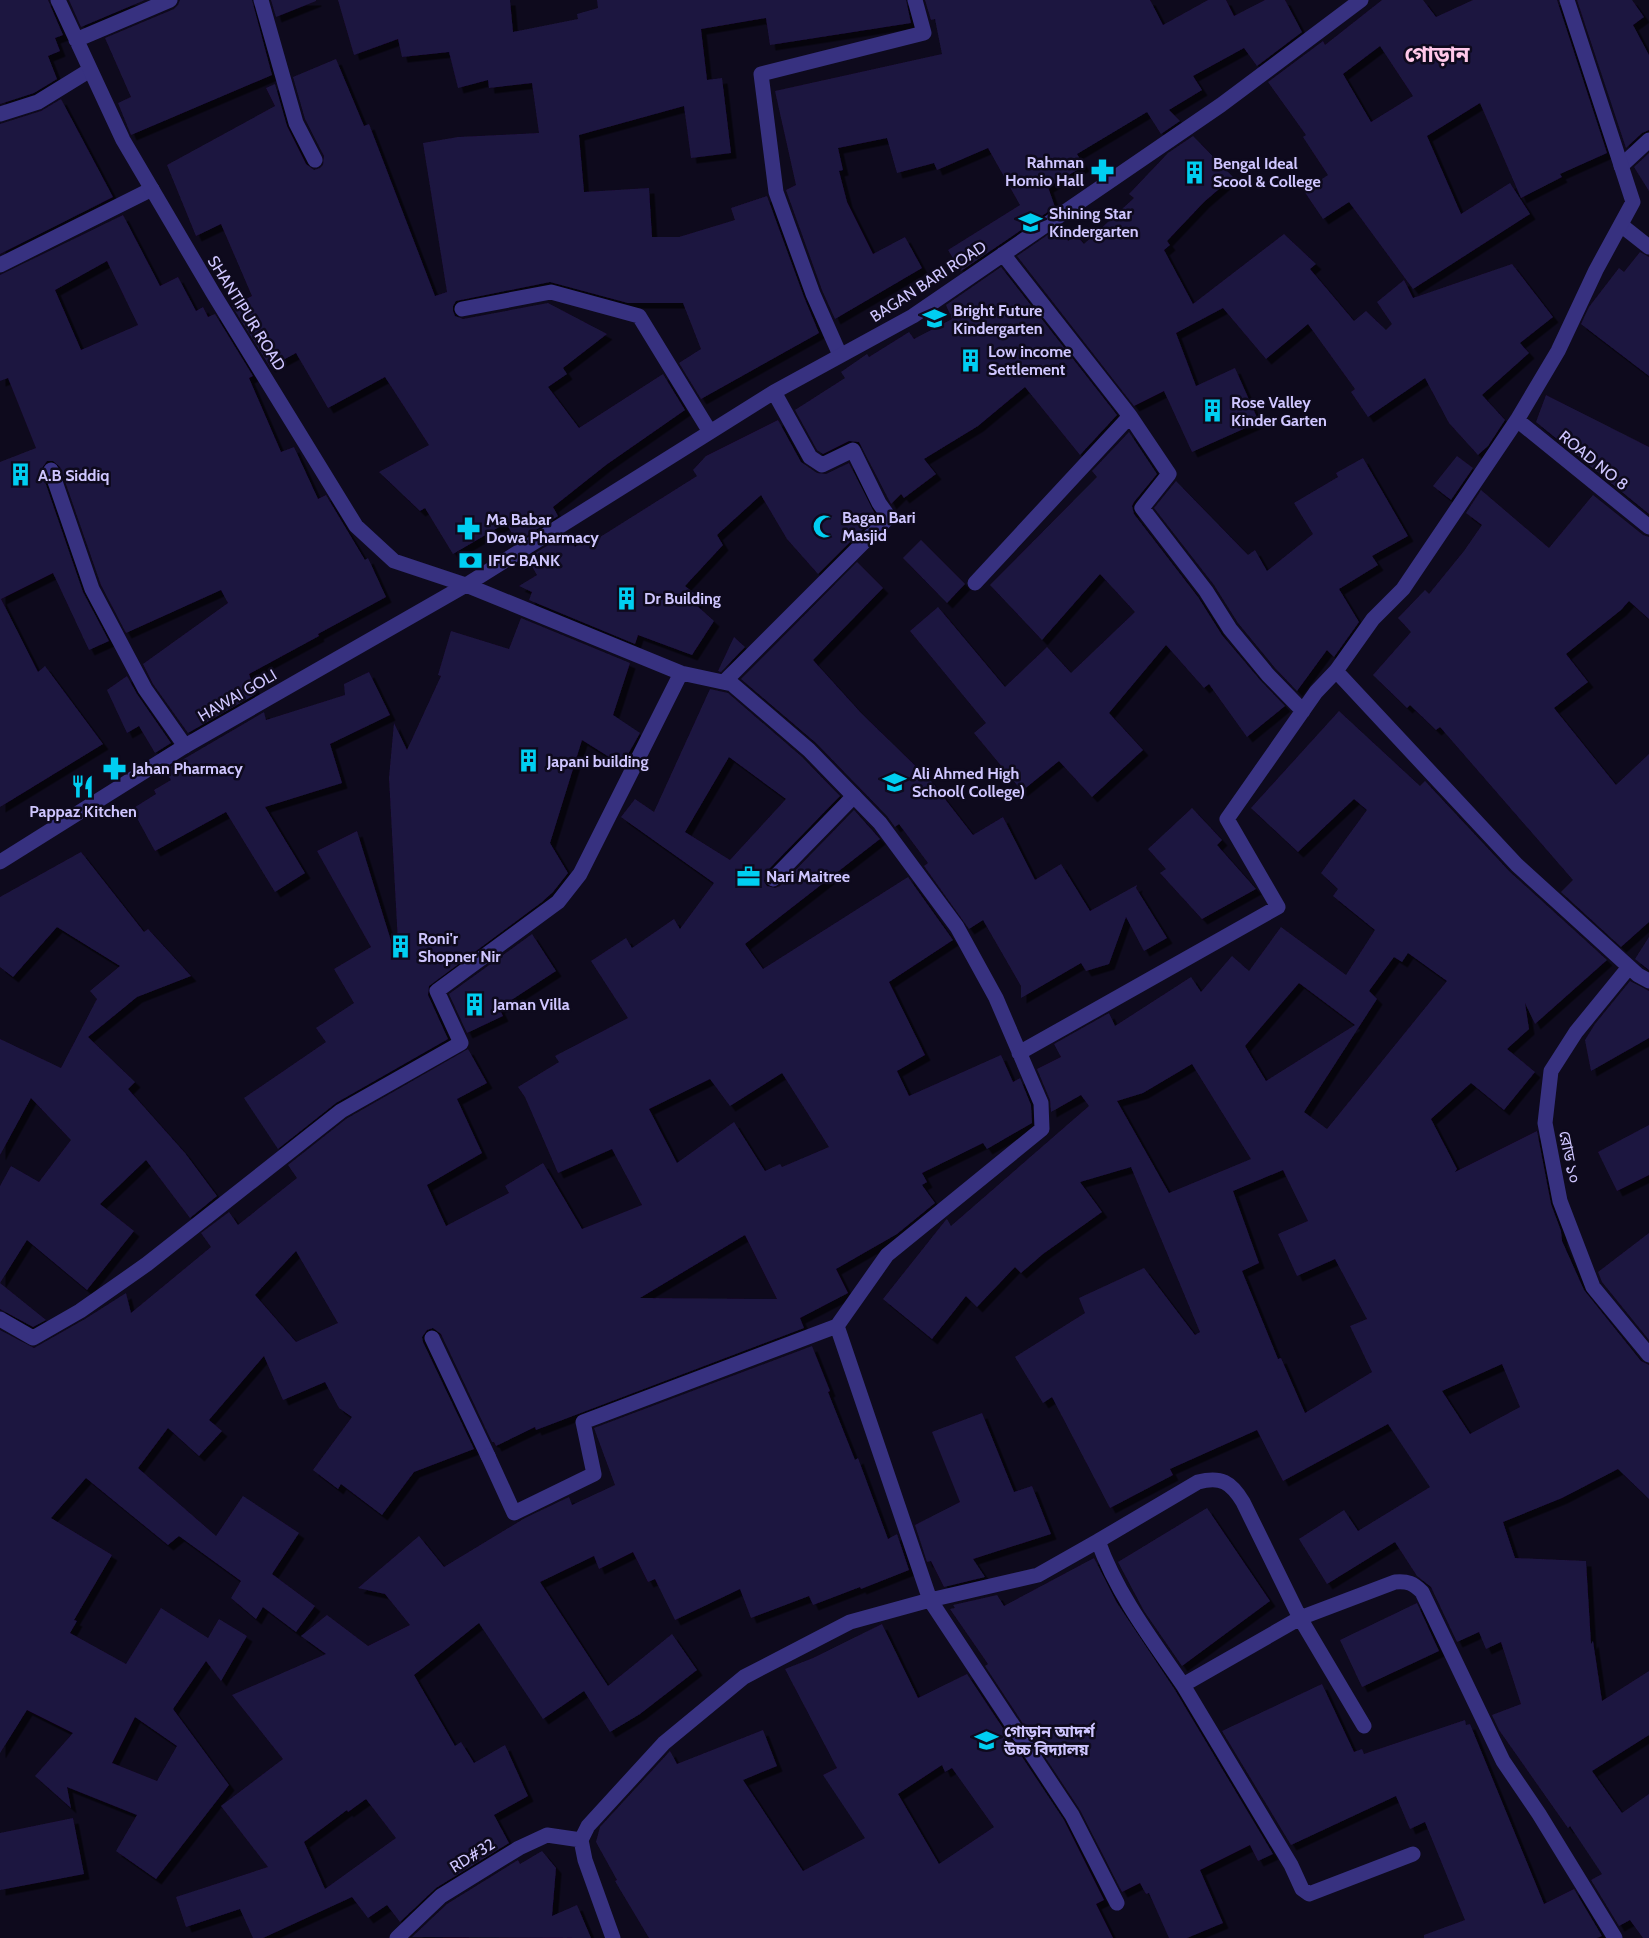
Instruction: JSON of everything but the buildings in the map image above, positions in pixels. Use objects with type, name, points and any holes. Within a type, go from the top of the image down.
[{"type":"street","name":"SHANTIPUR ROAD","points":[[58,0],[123,140],[213,293],[357,526],[394,561],[466,585],[681,673],[725,681]]},
{"type":"street","points":[[76,40],[170,0]]},
{"type":"street","points":[[261,0],[296,123],[315,160]]},
{"type":"street","points":[[840,355],[813,294],[776,192],[761,74],[924,33],[915,0]]},
{"type":"street","name":"BAGAN BARI ROAD","points":[[466,585],[774,392],[913,316],[1221,105],[1361,0]]},
{"type":"street","points":[[1020,1053],[1278,908],[1227,819],[1316,692],[1336,671],[1373,619],[1403,589],[1517,420],[1558,351],[1633,202],[1567,0]]},
{"type":"street","points":[[0,114],[38,102],[90,70]]},
{"type":"street","points":[[1621,166],[1649,140]]},
{"type":"street","points":[[0,265],[152,189]]},
{"type":"street","points":[[1621,225],[1649,247]]},
{"type":"street","points":[[1003,254],[1130,416],[1168,474],[1142,508],[1206,591],[1230,629],[1268,675],[1303,711]]},
{"type":"street","points":[[462,309],[551,292],[639,316],[710,432]]},
{"type":"street","points":[[432,1338],[514,1513],[594,1474],[583,1422],[837,1326],[887,1255],[1042,1129],[1041,1103],[1020,1053],[996,998],[957,927],[880,823],[809,750],[732,684],[725,681],[889,517],[879,503],[853,450],[822,465],[810,457],[774,392]]},
{"type":"street","points":[[975,583],[1130,416]]},
{"type":"street","name":"ROAD NO 8","points":[[1517,420],[1649,527]]},
{"type":"street","points":[[51,470],[92,589],[145,689],[185,746]]},
{"type":"street","name":"HAWAI GOLI","points":[[0,862],[185,746],[466,585]]},
{"type":"street","points":[[1336,671],[1517,865],[1629,967],[1649,981]]},
{"type":"street","points":[[0,1319],[33,1338],[80,1311],[147,1264],[341,1111],[460,1043],[437,991],[558,902],[580,874],[681,673]]},
{"type":"street","points":[[773,879],[854,796]]},
{"type":"street","name":"রোড ১০","points":[[1629,967],[1576,1032],[1551,1071],[1545,1123],[1560,1201],[1593,1287],[1649,1355]]},
{"type":"street","points":[[837,1326],[930,1600],[1072,1815],[1117,1903]]},
{"type":"street","points":[[613,1938],[585,1860],[581,1840],[588,1826],[664,1743],[744,1677],[850,1622],[930,1600],[1038,1575],[1198,1482],[1212,1479],[1225,1482],[1236,1490],[1300,1618],[1364,1726]]},
{"type":"street","points":[[1098,1541],[1106,1564],[1142,1625],[1183,1685],[1291,1866],[1302,1889],[1309,1894],[1413,1854]]},
{"type":"street","points":[[1183,1685],[1300,1618],[1395,1582],[1407,1581],[1416,1586],[1422,1592],[1503,1761],[1539,1814],[1615,1938]]},
{"type":"street","name":"RD#32","points":[[397,1938],[441,1896],[519,1848],[547,1835],[581,1840]]},
{"type":"place","name":"Rahman Homio Hall","points":[[1102,171]]},
{"type":"place","name":"Bengal Ideal Scool & College","points":[[1195,172]]},
{"type":"place","name":"Shining Star Kindergarten","points":[[1031,222]]},
{"type":"place","name":"Bright Future Kindergarten","points":[[935,319]]},
{"type":"place","name":"Low income Settlement","points":[[970,360]]},
{"type":"place","name":"Rose Valley Kinder Garten","points":[[1213,411]]},
{"type":"place","name":"A.B Siddiq","points":[[20,475]]},
{"type":"place","name":"Bagan Bari Masjid","points":[[824,526]]},
{"type":"place","name":"Ma Babar Dowa Pharmacy","points":[[468,528]]},
{"type":"place","name":"IFIC BANK","points":[[470,560]]},
{"type":"place","name":"Dr Building","points":[[626,598]]},
{"type":"place","name":"Japani building","points":[[529,761]]},
{"type":"place","name":"Jahan Pharmacy","points":[[114,768]]},
{"type":"place","name":"Ali Ahmed High School( College)","points":[[894,782]]},
{"type":"place","name":"Pappaz Kitchen","points":[[83,786]]},
{"type":"place","name":"Nari Maitree","points":[[748,876]]},
{"type":"place","name":"Roni'r Shopner Nir","points":[[400,947]]},
{"type":"place","name":"Jaman Villa","points":[[475,1004]]},
{"type":"place","name":"গোড়ান আদর্শ উচ্চ বিদ্যালয়","points":[[986,1740]]},
{"type":"district","name":"গোড়ান","points":[[1437,54]]}]
